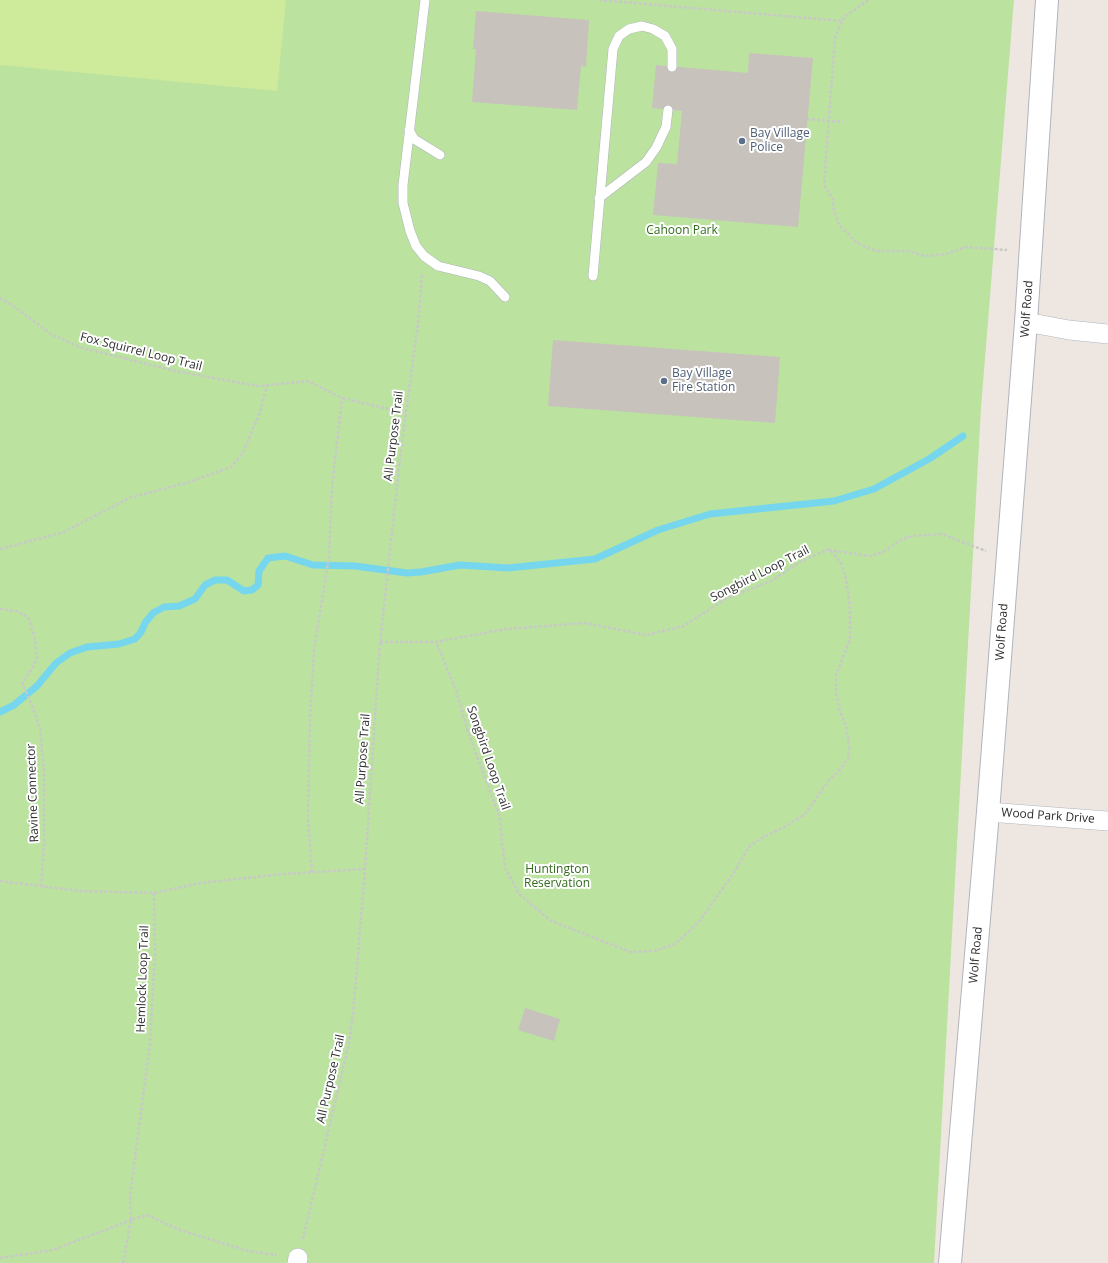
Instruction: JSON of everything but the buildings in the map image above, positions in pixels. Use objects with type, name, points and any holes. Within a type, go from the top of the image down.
[{"type":"street","name":"Wolf Road","points":[[950,1263],[988,812],[1026,322],[1047,0]]},
{"type":"street","points":[[1026,322],[1069,330],[1108,334]]},
{"type":"street","name":"Wood Park Drive","points":[[988,812],[1108,821]]},
{"type":"lane","points":[[425,0],[409,130],[404,185],[403,203],[410,231],[416,246],[424,256],[438,266],[479,276],[490,281],[505,297]]},
{"type":"lane","points":[[593,276],[613,50],[619,36],[628,29],[642,26],[653,28],[665,36],[672,49],[672,67]]},
{"type":"lane","points":[[599,198],[646,162],[656,148],[666,127],[668,110]]},
{"type":"lane","points":[[409,130],[414,139],[440,155]]},
{"type":"path","points":[[599,0],[842,21]]},
{"type":"path","points":[[868,0],[844,17],[835,37],[824,185],[833,199],[833,207],[838,225],[857,243],[876,251],[907,251],[926,256],[945,254],[966,247],[1007,250]]},
{"type":"path","points":[[807,118],[843,122]]},
{"type":"path","name":"All Purpose Trail","points":[[298,1260],[349,1043],[353,1014],[365,869],[380,642],[406,413],[418,324],[424,256]]},
{"type":"path","name":"Fox Squirrel Loop Trail","points":[[0,298],[16,307],[51,334],[79,347],[175,370],[258,386],[308,381],[342,398],[406,413]]},
{"type":"path","points":[[0,549],[20,545],[64,532],[129,498],[189,482],[231,467],[243,453],[260,412],[267,385]]},
{"type":"path","points":[[312,872],[308,818],[310,720],[314,650],[329,556],[332,487],[342,398]]},
{"type":"path","points":[[829,549],[871,556],[885,551],[900,540],[912,536],[942,534],[986,552]]},
{"type":"path","name":"Songbird Loop Trail","points":[[380,642],[436,642],[506,629],[585,623],[646,635],[684,626],[727,598],[771,581],[800,562],[829,549],[841,563],[846,579],[850,607],[850,639],[836,675],[836,693],[840,711],[846,726],[849,746],[848,758],[841,769],[829,780],[805,814],[786,826],[760,839],[749,847],[733,874],[698,924],[674,944],[654,951],[631,952],[550,921],[519,894],[505,867],[499,815],[469,735],[456,690],[436,642]]},
{"type":"path","name":"Ravine Connector","points":[[0,609],[16,611],[28,617],[34,635],[37,657],[32,668],[22,682],[40,729],[44,771],[44,846],[41,886]]},
{"type":"path","points":[[0,881],[80,891],[154,893],[200,883],[312,872],[365,869]]},
{"type":"path","name":"Hemlock Loop Trail","points":[[123,1263],[131,1220],[130,1196],[150,1043],[155,954],[154,893]]},
{"type":"path","points":[[0,1258],[53,1250],[147,1215],[180,1230],[248,1251],[298,1260]]},
{"type":"green space","name":"Huntington Reservation","points":[[0,0],[1014,0],[981,408],[934,1263],[0,1263]]},
{"type":"green space","points":[[0,0],[286,0],[277,91],[0,65]]},
{"type":"waterway","points":[[0,712],[14,705],[37,686],[56,663],[70,653],[87,647],[119,644],[135,639],[153,613],[164,607],[179,606],[195,599],[205,585],[215,580],[227,580],[244,591],[252,590],[258,585],[259,571],[268,558],[285,556],[313,565],[355,566],[407,573],[460,565],[508,568],[595,559],[658,530],[710,514],[834,501],[874,489],[929,459],[963,436]]},
{"type":"place","name":"Bay Village Police","points":[[742,141]]},
{"type":"place","name":"Bay Village Fire Station","points":[[664,381]]},
{"type":"park label","name":"Cahoon Park","points":[[682,231]]}]
